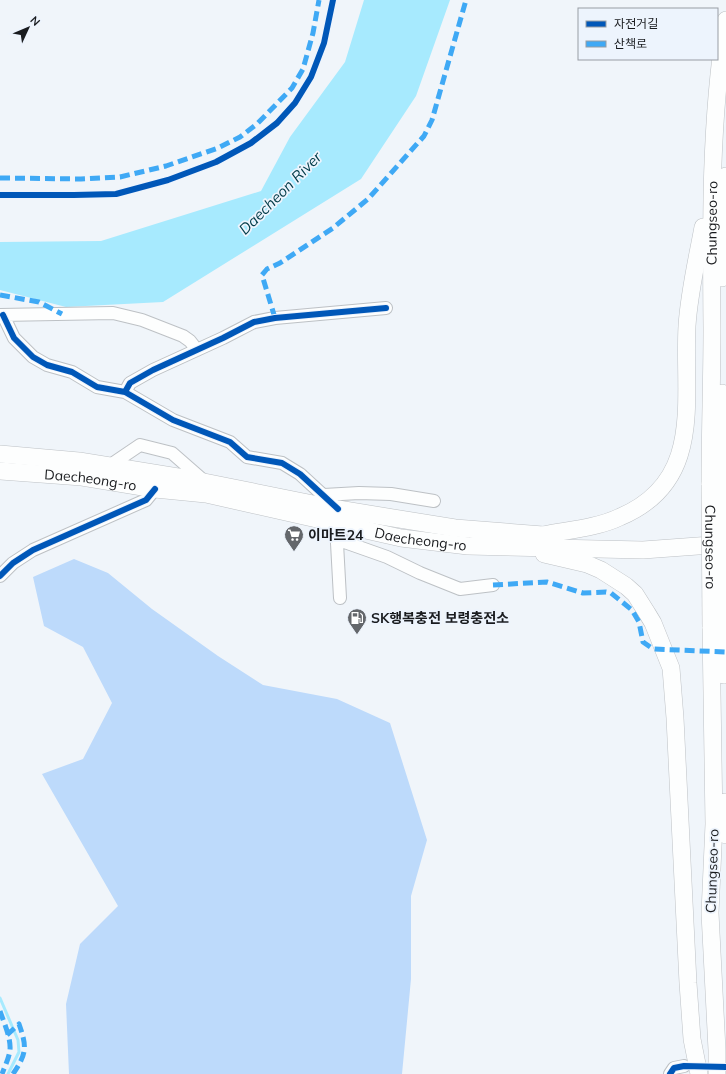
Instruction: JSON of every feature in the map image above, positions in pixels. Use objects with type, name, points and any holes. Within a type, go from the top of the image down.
[{"type":"highway","name":"Chungseo-ro","points":[[717,486],[723,215],[715,114],[726,20]]},
{"type":"highway","name":"Chungseo-ro","points":[[717,486],[710,237],[719,177]]},
{"type":"highway","points":[[543,535],[604,523],[632,512],[643,505],[661,488],[676,467],[685,432],[687,326],[690,301],[719,177]]},
{"type":"highway","points":[[722,263],[726,292]]},
{"type":"highway","name":"Daecheong-ro","points":[[0,454],[79,461],[204,481],[336,524],[455,528],[543,535],[638,539],[726,534]]},
{"type":"highway","name":"Daecheong-ro","points":[[0,471],[82,477],[155,489],[206,494],[401,538],[468,546],[643,550],[726,544]]},
{"type":"highway","points":[[717,486],[717,627]]},
{"type":"highway","points":[[501,546],[587,564],[614,578],[635,594],[642,603],[653,623],[671,668],[692,1040],[691,1070]]},
{"type":"highway","name":"Chungseo-ro","points":[[717,627],[724,758],[726,835]]},
{"type":"highway","name":"Chungseo-ro","points":[[717,627],[714,824],[710,914],[717,1043],[717,1074]]},
{"type":"street","points":[[125,392],[130,383],[153,370],[254,322],[275,318],[386,308]]},
{"type":"street","points":[[197,350],[190,341],[183,336],[142,320],[113,313],[1,315],[14,338],[33,357],[47,365],[72,372],[97,387],[125,392],[173,420],[230,442],[247,457],[282,463],[300,474],[324,495],[336,524],[340,598]]},
{"type":"street","points":[[109,466],[140,445],[172,453],[204,481]]},
{"type":"street","points":[[0,576],[13,563],[33,550],[146,500],[155,489]]},
{"type":"street","points":[[324,495],[359,493],[391,494],[434,501]]},
{"type":"street","points":[[336,524],[387,557],[420,574],[460,589],[493,585]]},
{"type":"street","points":[[670,1074],[674,1068],[691,1070]]},
{"type":"shaded area","points":[[74,559],[108,573],[152,609],[218,656],[263,685],[337,699],[390,723],[427,840],[411,896],[411,979],[402,1074],[69,1074],[66,1004],[80,944],[118,906],[42,774],[83,759],[112,703],[83,647],[44,626],[33,577]]},
{"type":"water","name":"Daecheon River","points":[[364,0],[450,0],[416,96],[361,179],[163,302],[66,307],[0,290],[0,242],[101,241],[261,191],[290,137],[345,62]]},
{"type":"waterway","points":[[0,998],[18,1040],[19,1052],[8,1074]]},
{"type":"tunnel","points":[[691,1066],[726,1067]]},
{"type":"marked path","points":[[0,178],[81,179],[120,177],[166,166],[218,148],[240,137],[257,124],[292,88],[303,69],[313,33],[319,0]]},
{"type":"marked path","points":[[275,318],[262,275],[267,269],[280,263],[333,228],[368,199],[424,136],[432,120],[466,0]]},
{"type":"marked path","points":[[0,295],[39,302],[62,314]]},
{"type":"marked path","points":[[493,585],[547,582],[583,593],[611,593],[632,610],[639,622],[643,642],[653,649],[726,652]]},
{"type":"marked path","points":[[0,1011],[7,1030],[10,1045],[9,1056],[2,1074]]},
{"type":"marked path","points":[[7,1035],[19,1024],[24,1050],[21,1061],[13,1074]]},
{"type":"cycle path","points":[[0,195],[116,194],[168,180],[216,162],[251,143],[277,123],[295,103],[311,77],[324,43],[333,0]]},
{"type":"cycle path","points":[[125,392],[130,383],[153,370],[254,322],[275,318],[386,308]]},
{"type":"cycle path","points":[[3,315],[14,338],[33,357],[47,365],[72,372],[97,387],[125,392],[173,420],[230,442],[247,457],[282,463],[300,474],[338,509]]},
{"type":"cycle path","points":[[0,576],[13,563],[33,550],[146,500],[155,489]]},
{"type":"cycle path","points":[[670,1074],[674,1068],[684,1066],[726,1067]]},
{"type":"place","name":"이마트24","points":[[294,552]]},
{"type":"place","name":"SK행복충전 보령충전소","points":[[357,635]]}]
